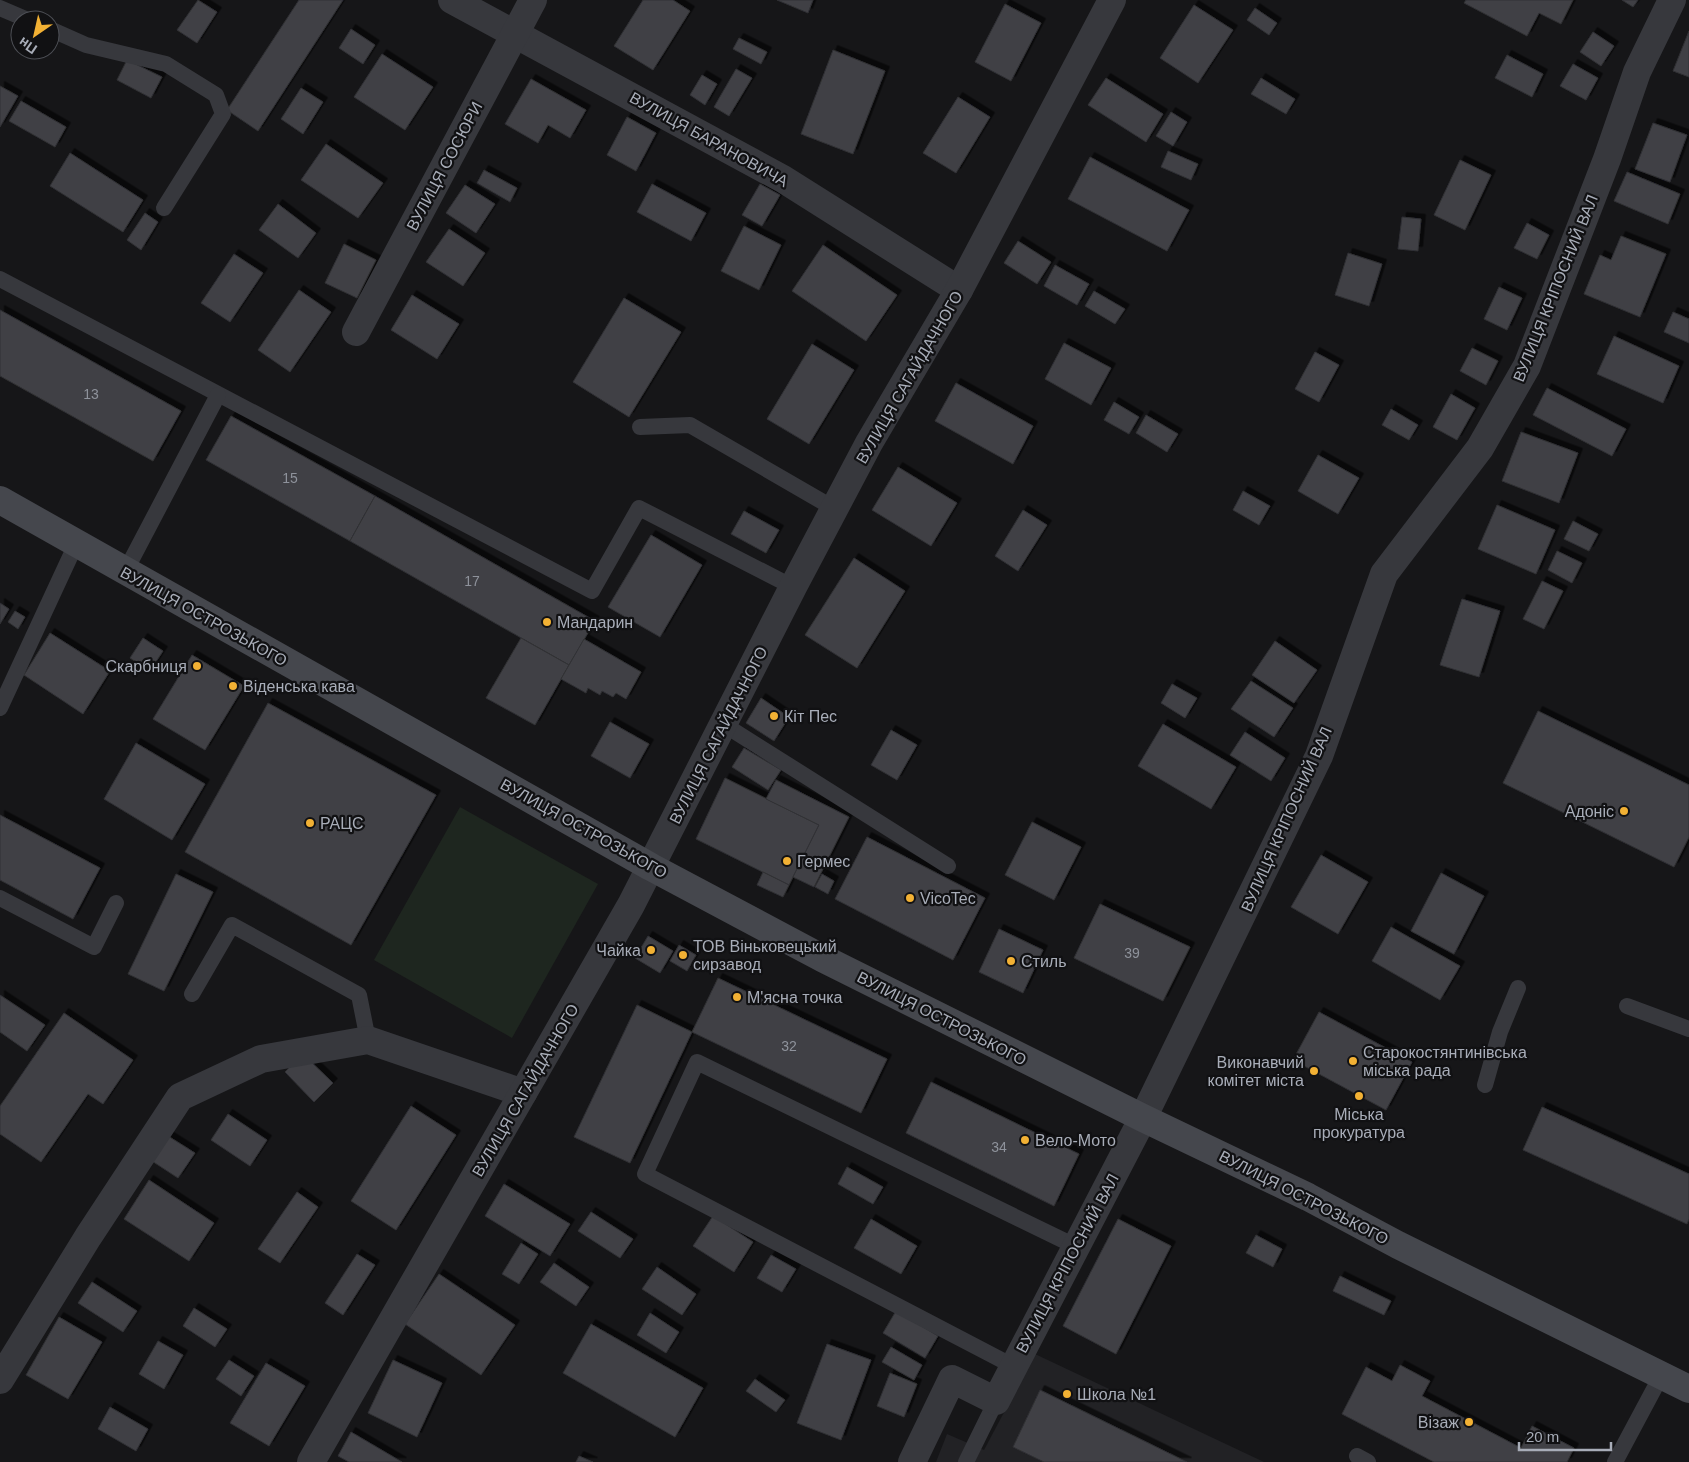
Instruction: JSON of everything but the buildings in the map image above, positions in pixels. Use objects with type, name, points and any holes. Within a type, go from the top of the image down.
[{"type":"main road","name":"ВУЛИЦЯ ОСТРОЗЬКОГО","points":[[0,500],[651,867],[822,958],[1143,1118],[1308,1197],[1398,1245],[1689,1389]]},
{"type":"street","name":"ВУЛИЦЯ БАРАНОВИЧА","points":[[452,0],[784,179],[959,290]]},
{"type":"street","name":"ВУЛИЦЯ СОСЮРИ","points":[[356,332],[533,0]]},
{"type":"street","name":"ВУЛИЦЯ САГАЙДАЧНОГО","points":[[311,1462],[651,867],[793,586],[869,443],[959,290],[1112,0]]},
{"type":"street","name":"ВУЛИЦЯ КРІПОСНИЙ ВАЛ","points":[[996,1401],[1143,1118],[1319,756],[1384,574],[1480,448],[1527,366],[1607,159],[1637,72],[1672,0]]},
{"type":"street","points":[[0,1380],[9,1341],[180,1097],[261,1058],[368,1040],[523,1093]]},
{"type":"street","points":[[912,1462],[952,1379],[996,1401]]},
{"type":"lane","points":[[60,33],[86,45],[166,64],[216,95],[223,114],[164,208]]},
{"type":"lane","points":[[0,279],[592,591],[639,508],[793,586]]},
{"type":"lane","points":[[125,572],[218,395]]},
{"type":"lane","points":[[640,427],[690,426],[835,509]]},
{"type":"lane","points":[[0,708],[76,544]]},
{"type":"lane","points":[[723,724],[948,866]]},
{"type":"lane","points":[[0,898],[94,947],[116,904]]},
{"type":"lane","points":[[192,994],[232,924],[358,995],[368,1040]]},
{"type":"lane","points":[[1485,1085],[1500,1032],[1518,988]]},
{"type":"lane","points":[[1627,1006],[1689,1029]]},
{"type":"lane","points":[[1013,1366],[841,1274],[645,1174],[697,1062],[1075,1246]]},
{"type":"lane","points":[[1615,1462],[1661,1376]]},
{"type":"lane","points":[[971,1460],[996,1401]]},
{"type":"shaded area","points":[[460,807],[598,884],[512,1038],[374,960]]},
{"type":"shaded area","name":"Школа №1","points":[[1035,1354],[1264,1462],[936,1462],[947,1434],[984,1450]]},
{"type":"place","name":"Мандарин","points":[[547,622]]},
{"type":"place","name":"Скарбниця","points":[[197,666]]},
{"type":"place","name":"Віденська кава","points":[[233,686]]},
{"type":"place","name":"Кіт Пес","points":[[774,716]]},
{"type":"place","name":"Адоніс","points":[[1624,811]]},
{"type":"place","name":"РАЦС","points":[[310,823]]},
{"type":"place","name":"Гермес","points":[[787,861]]},
{"type":"place","name":"VicoTec","points":[[910,898]]},
{"type":"place","name":"Чайка","points":[[651,950]]},
{"type":"place","name":"ТОВ Віньковецький сирзавод","points":[[683,955]]},
{"type":"place","name":"Стиль","points":[[1011,961]]},
{"type":"place","name":"М'ясна точка","points":[[737,997]]},
{"type":"place","name":"Старокостянтинівська міська рада","points":[[1353,1061]]},
{"type":"place","name":"Виконавчий комітет міста","points":[[1314,1071]]},
{"type":"place","name":"Міська прокуратура","points":[[1359,1096]]},
{"type":"place","name":"Вело-Мото","points":[[1025,1140]]},
{"type":"place","name":"Школа №1","points":[[1067,1394]]},
{"type":"place","name":"Візаж","points":[[1469,1422]]}]
